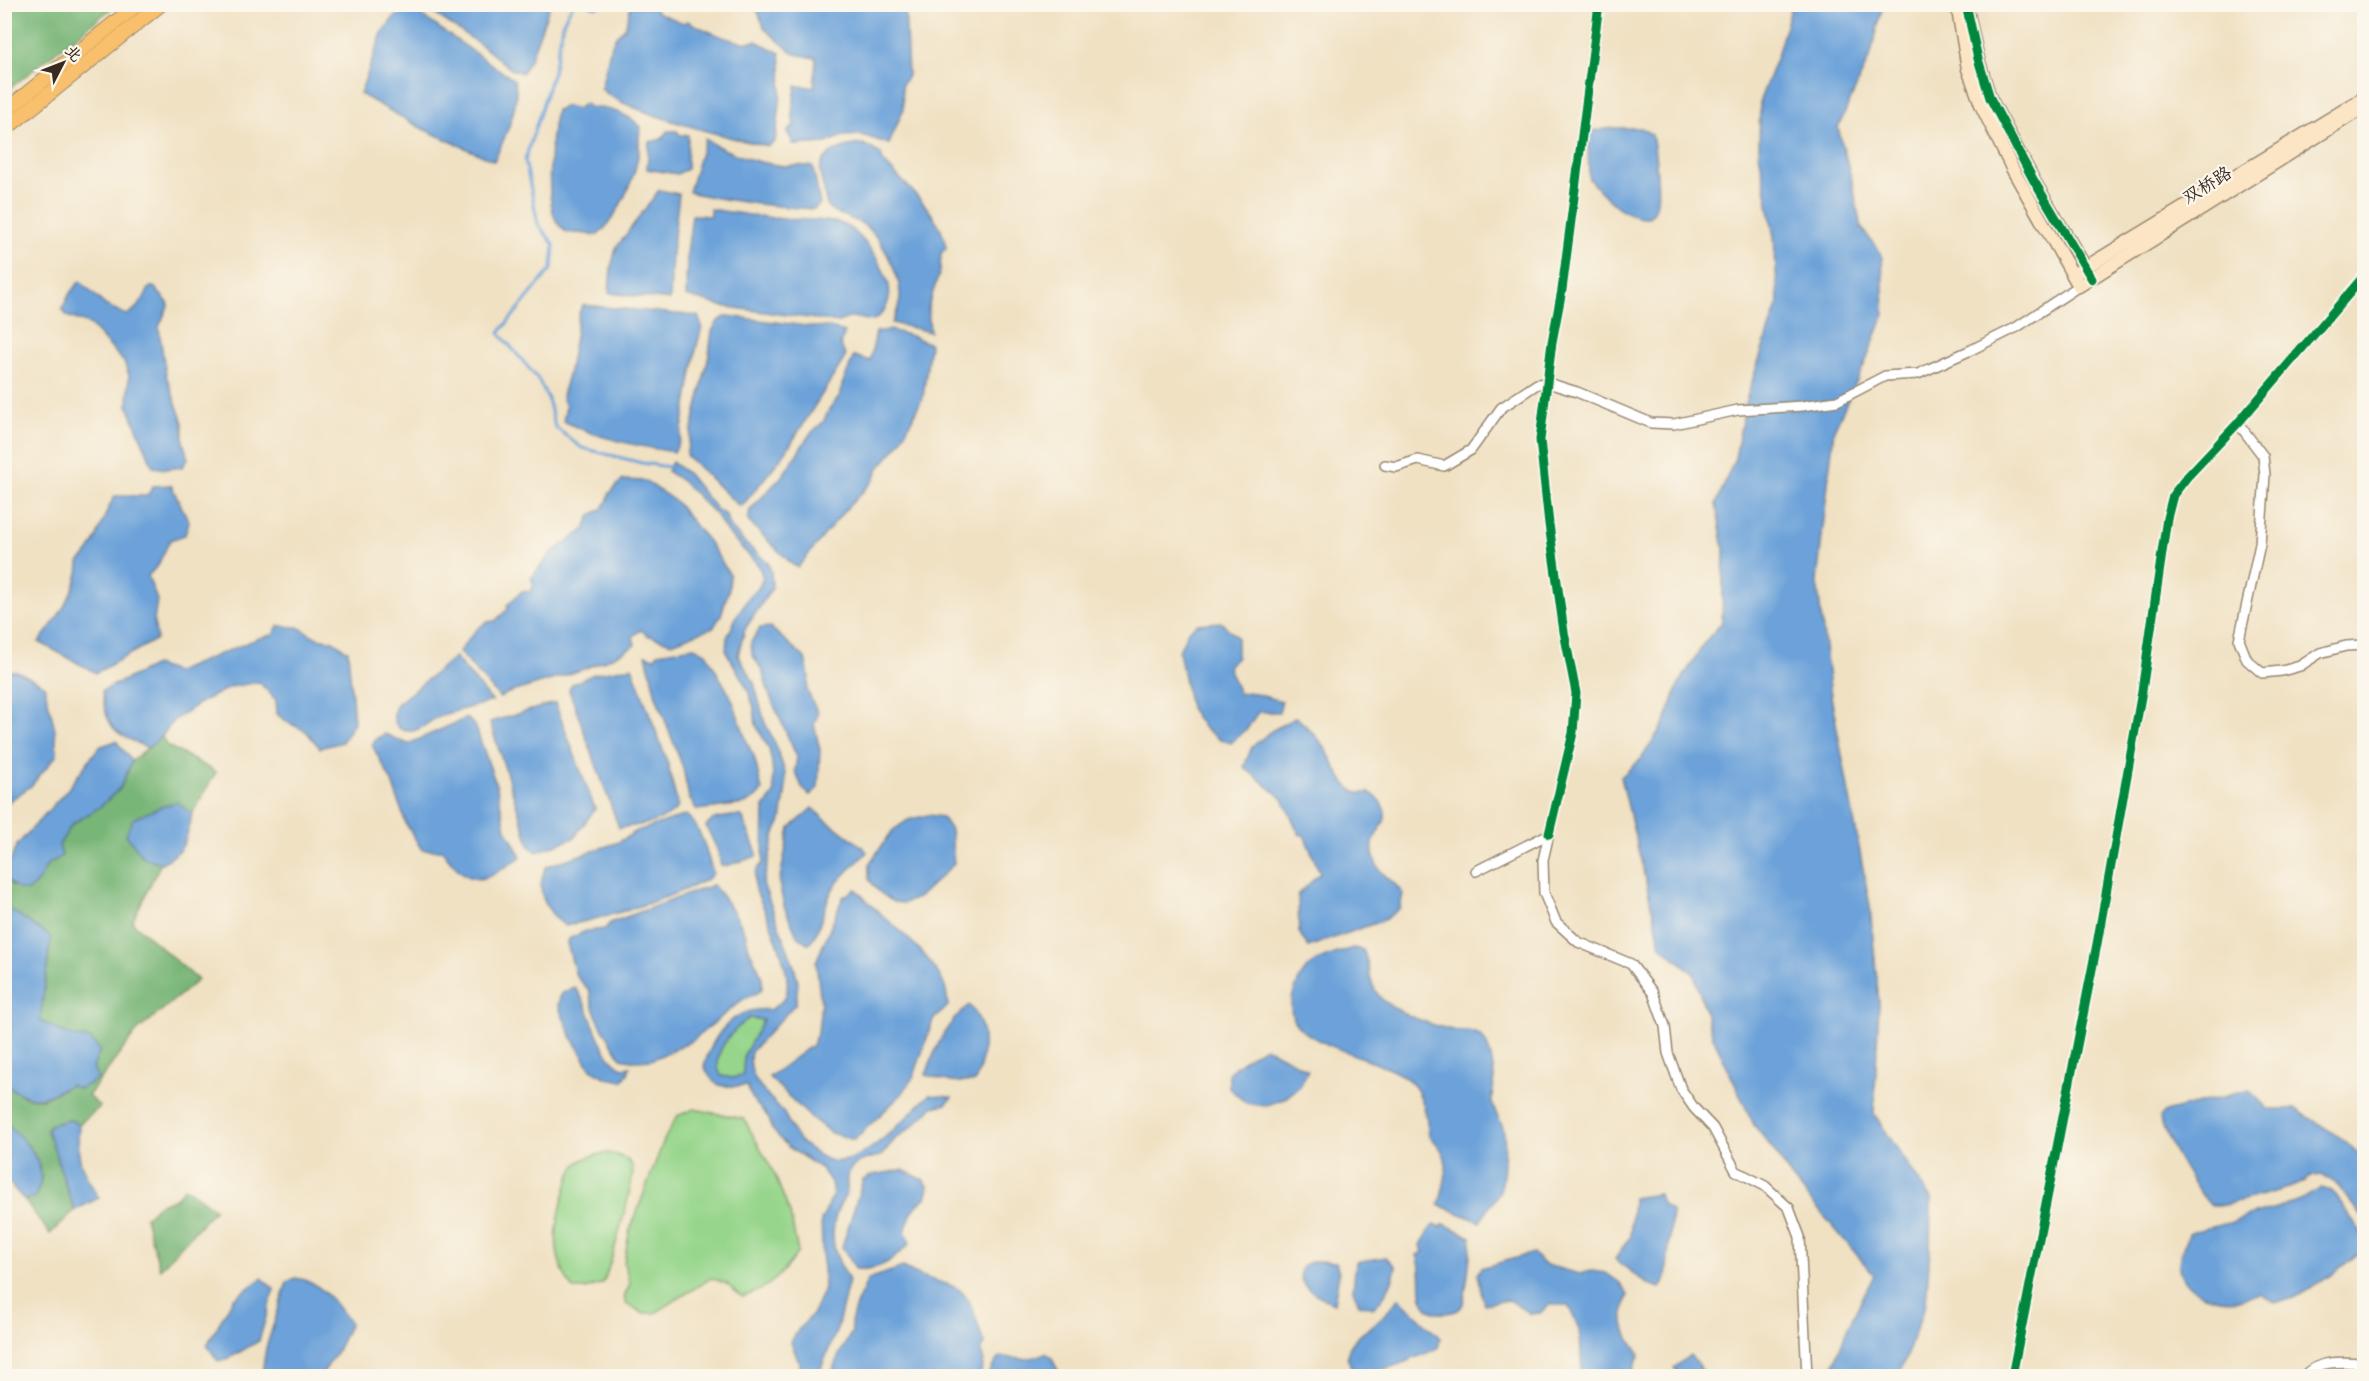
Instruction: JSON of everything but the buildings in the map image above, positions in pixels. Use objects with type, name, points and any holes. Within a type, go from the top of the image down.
[{"type":"main road","points":[[4,112],[138,4]]},
{"type":"main road","points":[[4,130],[161,4]]},
{"type":"street","points":[[1599,4],[1540,440],[1564,632],[1576,693],[1573,733],[1543,860],[1544,893],[1556,922],[1578,942],[1631,964],[1653,993],[1665,1026],[1668,1053],[1681,1089],[1694,1108],[1713,1128],[1736,1171],[1765,1186],[1789,1208],[1800,1238],[1807,1377]]},
{"type":"street","points":[[1384,465],[1396,467],[1418,460],[1444,466],[1471,450],[1502,408],[1537,384],[1548,383],[1577,392],[1651,423],[1674,424],[1738,410],[1802,406],[1838,400],[1885,376],[1918,374],[1971,350],[2016,327],[2076,281],[2013,170],[1982,107],[1968,69],[1957,4]]},
{"type":"street","points":[[1966,4],[1978,59],[1990,99],[2034,181],[2089,273]]},
{"type":"street","name":"双桥路","points":[[2089,273],[2364,98]]},
{"type":"street","name":"双桥路","points":[[2076,281],[2364,107]]},
{"type":"street","points":[[2012,1377],[2107,885],[2142,691],[2167,518],[2173,495],[2364,276]]},
{"type":"street","points":[[2238,423],[2263,456],[2265,475],[2260,544],[2239,640],[2247,660],[2262,672],[2282,671],[2300,666],[2320,653],[2346,646],[2364,645]]},
{"type":"street","points":[[1476,871],[1549,834]]},
{"type":"street","points":[[2304,1377],[2308,1372],[2330,1362],[2364,1363]]},
{"type":"green space","points":[[5,4],[116,4],[116,5],[5,92]]},
{"type":"green space","points":[[162,736],[166,745],[216,772],[192,814],[177,803],[144,858],[161,863],[132,922],[198,980],[136,1032],[88,1096],[100,1107],[79,1124],[70,1120],[50,1125],[47,1131],[75,1210],[50,1234],[24,1200],[35,1197],[41,1180],[40,1170],[29,1147],[5,1122],[5,1085],[27,1098],[43,1099],[70,1085],[93,1067],[100,1050],[90,1039],[74,1037],[39,1021],[51,937],[5,906],[5,882],[7,879],[12,886],[39,880],[47,865],[61,856],[59,845],[72,824],[100,807],[120,789],[132,761]]},
{"type":"green space","points":[[749,1018],[764,1020],[744,1055],[743,1075],[733,1078],[721,1076],[718,1068],[720,1051],[736,1029]]},
{"type":"green space","points":[[694,1109],[744,1119],[774,1173],[790,1213],[798,1252],[774,1280],[752,1294],[742,1297],[727,1284],[711,1278],[655,1313],[643,1313],[626,1304],[624,1297],[630,1284],[624,1263],[629,1233],[664,1140],[677,1116]]},
{"type":"green space","points":[[608,1153],[625,1158],[632,1166],[627,1204],[603,1283],[586,1289],[573,1289],[565,1276],[557,1252],[557,1227],[562,1202],[576,1165],[588,1157]]},
{"type":"green space","points":[[185,1187],[215,1209],[160,1269],[145,1218],[158,1205],[176,1198]]},
{"type":"water","points":[[431,4],[550,5],[530,60],[522,73],[511,69],[481,45],[429,10]]},
{"type":"water","points":[[631,5],[654,8],[659,13],[683,23],[687,21],[740,42],[756,41],[780,53],[781,87],[775,142],[768,146],[679,123],[629,105],[601,88],[610,50],[616,36],[625,28]]},
{"type":"water","points":[[755,5],[905,5],[908,76],[902,84],[903,110],[889,144],[862,135],[843,136],[826,143],[794,145],[787,132],[794,126],[792,113],[796,86],[814,87],[816,58],[794,54],[765,29]]},
{"type":"water","points":[[1792,5],[1883,5],[1871,54],[1838,128],[1861,227],[1882,255],[1884,315],[1834,430],[1817,581],[1831,696],[1870,906],[1879,1003],[1874,1114],[1931,1199],[1926,1302],[1899,1376],[1830,1376],[1847,1329],[1874,1275],[1791,1177],[1754,1125],[1713,1037],[1694,974],[1661,946],[1621,777],[1641,759],[1665,722],[1678,686],[1704,643],[1722,622],[1724,549],[1716,504],[1735,458],[1746,400],[1778,302],[1774,237],[1759,153],[1760,100],[1776,59]]},
{"type":"water","points":[[412,9],[514,80],[516,99],[514,110],[494,161],[423,129],[360,94],[382,33],[395,16]]},
{"type":"water","points":[[583,104],[591,108],[601,107],[623,114],[641,127],[637,161],[630,184],[619,207],[598,235],[566,232],[557,222],[551,199],[551,150],[556,110],[567,106],[578,109]]},
{"type":"water","points":[[1641,128],[1652,135],[1656,162],[1657,203],[1649,217],[1631,214],[1615,205],[1589,179],[1588,144],[1592,131]]},
{"type":"water","points":[[667,131],[677,131],[680,135],[688,135],[687,169],[677,174],[647,169],[649,142],[662,139]]},
{"type":"water","points":[[705,139],[733,153],[754,160],[775,165],[813,167],[820,204],[814,209],[735,201],[689,192]]},
{"type":"water","points":[[863,144],[881,154],[883,161],[922,201],[944,237],[946,249],[941,253],[940,271],[928,307],[930,332],[892,323],[899,305],[900,293],[896,275],[883,246],[870,230],[830,210],[826,203],[820,171],[821,164],[836,150]]},
{"type":"water","points":[[659,190],[679,194],[672,253],[670,300],[609,293],[611,268],[616,248]]},
{"type":"water","points":[[710,209],[775,218],[826,221],[847,226],[869,247],[885,274],[890,294],[885,309],[873,321],[852,317],[838,322],[721,306],[686,296],[687,254],[692,215],[710,216]]},
{"type":"water","points":[[80,281],[105,305],[127,315],[138,306],[150,287],[154,287],[169,304],[159,327],[166,375],[183,423],[183,441],[188,459],[182,467],[166,469],[153,467],[128,406],[129,375],[124,362],[89,324],[67,316],[62,309],[70,293]]},
{"type":"water","points":[[583,305],[698,316],[702,327],[680,441],[674,452],[617,441],[563,421],[566,407],[562,396],[569,371],[579,313]]},
{"type":"water","points":[[727,316],[826,327],[845,332],[840,344],[846,356],[785,453],[742,506],[737,504],[686,455],[709,355],[712,331],[718,321]]},
{"type":"water","points":[[890,330],[930,344],[923,397],[900,443],[878,469],[874,480],[844,511],[798,567],[793,565],[748,521],[750,510],[783,475],[810,434],[823,422],[841,394],[842,385],[854,356],[870,361],[876,332]]},
{"type":"water","points":[[672,462],[688,474],[717,510],[726,515],[728,524],[745,543],[768,563],[771,572],[772,588],[745,629],[738,655],[754,683],[765,723],[776,745],[785,773],[786,787],[781,821],[775,833],[763,884],[798,982],[796,1003],[751,1052],[751,1068],[754,1076],[762,1089],[782,1111],[797,1138],[816,1153],[832,1161],[858,1156],[871,1148],[885,1138],[929,1095],[952,1097],[946,1104],[933,1107],[895,1139],[881,1156],[856,1164],[849,1172],[847,1192],[838,1209],[833,1237],[836,1255],[849,1280],[837,1329],[818,1376],[797,1376],[801,1368],[791,1342],[812,1315],[824,1289],[821,1221],[833,1196],[831,1182],[822,1169],[788,1147],[771,1128],[768,1117],[755,1102],[747,1086],[726,1086],[716,1083],[704,1066],[713,1043],[727,1024],[746,1013],[770,1010],[784,999],[787,987],[778,943],[755,889],[756,871],[763,863],[764,807],[774,794],[772,763],[769,749],[756,725],[754,707],[747,688],[726,651],[727,638],[737,615],[759,587],[763,578],[759,566],[727,532],[715,514],[682,481],[667,471]],"holes":[[[749,1018],[763,1020],[744,1055],[743,1075],[733,1078],[721,1076],[718,1059],[724,1044]]]},
{"type":"water","points":[[622,480],[646,481],[676,502],[711,545],[730,575],[729,589],[721,615],[714,627],[672,643],[647,635],[641,630],[633,636],[635,645],[620,653],[589,667],[508,693],[500,698],[459,652],[479,627],[495,621],[522,591],[530,592],[534,585],[531,578],[551,553],[584,530],[591,515],[602,509],[609,494]]},
{"type":"water","points":[[171,485],[189,522],[185,535],[170,540],[158,565],[148,576],[157,600],[154,621],[157,639],[96,673],[39,642],[59,615],[71,593],[79,562],[91,548],[115,496],[147,496],[153,486]]},
{"type":"water","points":[[1221,622],[1237,637],[1237,657],[1228,667],[1239,694],[1248,692],[1282,701],[1279,712],[1258,712],[1247,729],[1231,743],[1219,739],[1203,727],[1190,708],[1179,651],[1188,631],[1198,624]]},
{"type":"water","points":[[278,626],[298,627],[317,638],[333,641],[348,651],[354,722],[342,742],[320,748],[306,731],[287,722],[277,714],[276,700],[259,682],[230,687],[198,704],[173,721],[162,736],[148,748],[119,733],[110,722],[106,714],[102,691],[155,665],[176,672],[259,638],[273,635]]},
{"type":"water","points":[[770,627],[805,658],[809,676],[807,690],[818,714],[814,724],[820,750],[818,788],[810,795],[803,789],[795,771],[797,757],[769,694],[762,670],[752,654],[751,642],[760,628]]},
{"type":"water","points":[[694,647],[706,653],[732,699],[754,756],[762,790],[757,797],[745,804],[697,810],[689,798],[683,768],[656,696],[646,655],[654,658],[658,653]]},
{"type":"water","points":[[455,657],[492,701],[451,712],[416,730],[409,731],[400,728],[394,717],[397,704]]},
{"type":"water","points":[[632,667],[667,761],[678,807],[659,820],[619,828],[569,690],[572,684],[594,674]]},
{"type":"water","points":[[4,670],[17,671],[44,685],[55,729],[57,755],[31,786],[5,804]]},
{"type":"water","points":[[555,703],[595,809],[574,838],[537,852],[530,847],[490,722]]},
{"type":"water","points":[[1296,717],[1323,745],[1346,785],[1360,793],[1369,792],[1381,803],[1385,817],[1374,839],[1373,853],[1378,867],[1403,894],[1400,908],[1384,920],[1308,947],[1299,932],[1298,895],[1320,873],[1304,835],[1299,834],[1283,799],[1244,767],[1252,747],[1271,731]]},
{"type":"water","points":[[467,718],[475,726],[496,784],[506,829],[521,857],[488,877],[479,879],[462,873],[442,850],[422,850],[406,824],[392,782],[372,745],[377,738],[385,734],[408,744]]},
{"type":"water","points":[[116,741],[132,761],[120,788],[100,807],[72,824],[59,845],[62,856],[47,865],[39,880],[29,891],[14,886],[7,879],[9,863],[17,845],[67,790],[99,747]]},
{"type":"water","points":[[177,802],[192,814],[181,849],[161,863],[144,858],[126,835],[133,819]]},
{"type":"water","points":[[813,808],[867,852],[834,887],[809,944],[797,936],[784,906],[779,883],[790,828]]},
{"type":"water","points":[[686,815],[696,827],[703,842],[713,873],[708,879],[638,907],[565,926],[547,907],[541,883],[547,866],[619,842],[637,831]]},
{"type":"water","points":[[928,815],[942,817],[951,830],[954,864],[918,898],[904,903],[893,902],[878,891],[869,879],[869,864],[893,830],[908,820]]},
{"type":"water","points":[[742,816],[757,856],[726,866],[721,865],[718,851],[706,826],[714,819]]},
{"type":"water","points":[[713,885],[731,908],[746,935],[749,949],[761,976],[761,991],[742,1000],[693,1040],[680,1047],[651,1060],[637,1061],[621,1058],[597,1016],[590,991],[576,976],[567,943],[570,938],[586,931],[605,929],[610,923]]},
{"type":"water","points":[[856,889],[926,957],[944,984],[948,1006],[933,1020],[914,1076],[902,1094],[854,1140],[831,1133],[809,1116],[769,1077],[812,1045],[818,1032],[821,1003],[816,962],[843,897]]},
{"type":"water","points":[[5,906],[51,937],[40,1021],[74,1037],[90,1039],[100,1050],[93,1067],[98,1079],[80,1089],[70,1085],[50,1095],[37,1098],[24,1095],[5,1085]]},
{"type":"water","points":[[1353,948],[1363,950],[1375,991],[1385,1002],[1404,1013],[1438,1026],[1476,1033],[1485,1041],[1494,1075],[1492,1103],[1503,1128],[1504,1156],[1500,1189],[1480,1222],[1439,1205],[1446,1176],[1445,1160],[1443,1152],[1429,1136],[1423,1104],[1412,1083],[1395,1071],[1312,1036],[1300,1028],[1293,1019],[1292,998],[1304,972],[1316,961]]},
{"type":"water","points":[[574,987],[586,1006],[607,1054],[614,1063],[623,1068],[630,1067],[622,1081],[607,1078],[591,1069],[573,1040],[558,1005],[561,994]]},
{"type":"water","points":[[969,1005],[980,1022],[983,1042],[981,1063],[975,1082],[951,1082],[926,1075],[942,1037]]},
{"type":"water","points":[[1265,1047],[1308,1070],[1300,1086],[1284,1099],[1264,1106],[1246,1103],[1229,1088],[1229,1072]]},
{"type":"water","points":[[2249,1090],[2268,1109],[2296,1109],[2341,1138],[2364,1158],[2364,1219],[2332,1179],[2321,1175],[2310,1177],[2289,1188],[2224,1205],[2210,1205],[2194,1185],[2181,1163],[2159,1117],[2165,1112]]},
{"type":"water","points":[[70,1120],[79,1124],[78,1146],[81,1163],[99,1198],[75,1210],[47,1131],[50,1125]]},
{"type":"water","points":[[4,1122],[17,1133],[34,1154],[41,1178],[35,1197],[24,1200],[5,1178]]},
{"type":"water","points":[[903,1170],[924,1180],[929,1187],[926,1198],[915,1208],[908,1222],[905,1232],[910,1243],[899,1254],[880,1266],[856,1269],[842,1247],[863,1180],[872,1175]]},
{"type":"water","points":[[2321,1188],[2332,1191],[2364,1236],[2364,1249],[2309,1290],[2285,1301],[2276,1302],[2260,1293],[2232,1300],[2203,1294],[2187,1284],[2179,1267],[2188,1234],[2287,1204],[2304,1198]]},
{"type":"water","points":[[1659,1194],[1662,1204],[1672,1212],[1666,1279],[1660,1288],[1646,1283],[1615,1259],[1630,1237],[1633,1198]]},
{"type":"water","points":[[1434,1224],[1441,1227],[1444,1224],[1471,1237],[1464,1302],[1457,1311],[1436,1313],[1428,1308],[1422,1297],[1417,1255],[1423,1252],[1421,1245]]},
{"type":"water","points":[[1533,1253],[1543,1264],[1579,1274],[1591,1271],[1606,1273],[1620,1283],[1628,1295],[1624,1311],[1625,1326],[1630,1340],[1640,1354],[1630,1376],[1582,1376],[1580,1331],[1568,1305],[1549,1305],[1540,1313],[1530,1314],[1509,1300],[1484,1304],[1477,1274],[1481,1268]]},
{"type":"water","points":[[1386,1257],[1396,1267],[1388,1290],[1373,1308],[1359,1304],[1353,1290],[1356,1262]]},
{"type":"water","points":[[1315,1261],[1336,1262],[1339,1274],[1334,1303],[1309,1289],[1301,1279],[1303,1265]]},
{"type":"water","points":[[903,1267],[957,1288],[968,1300],[985,1343],[981,1352],[984,1361],[980,1376],[838,1376],[832,1374],[836,1361],[852,1331],[851,1322],[856,1305],[868,1279]]},
{"type":"water","points":[[262,1278],[274,1289],[259,1341],[229,1358],[218,1361],[207,1345],[233,1299]]},
{"type":"water","points":[[295,1278],[305,1280],[320,1288],[350,1323],[336,1353],[321,1376],[271,1376],[262,1373],[266,1348],[287,1282]]},
{"type":"water","points":[[1399,1298],[1440,1338],[1438,1348],[1382,1370],[1361,1372],[1354,1369],[1348,1357],[1353,1342],[1383,1317]]},
{"type":"water","points":[[1046,1353],[1051,1357],[1061,1376],[988,1376],[1000,1357],[1025,1359]]},
{"type":"water","points":[[1690,1355],[1706,1376],[1679,1376],[1674,1368]]},
{"type":"waterway","points":[[573,4],[564,20],[553,72],[525,160],[538,224],[554,245],[552,268],[499,333],[538,379],[548,399],[555,427],[582,448],[642,463],[669,467]]},
{"type":"waterway","points":[[587,4],[596,7],[602,4]]},
{"type":"cycle path","points":[[1549,834],[1573,733],[1576,693],[1564,632],[1540,440],[1599,4]]},
{"type":"cycle path","points":[[1966,4],[1978,59],[1990,98],[2034,181],[2092,279]]},
{"type":"cycle path","points":[[2012,1376],[2097,944],[2142,691],[2167,518],[2173,495],[2364,276]]}]
